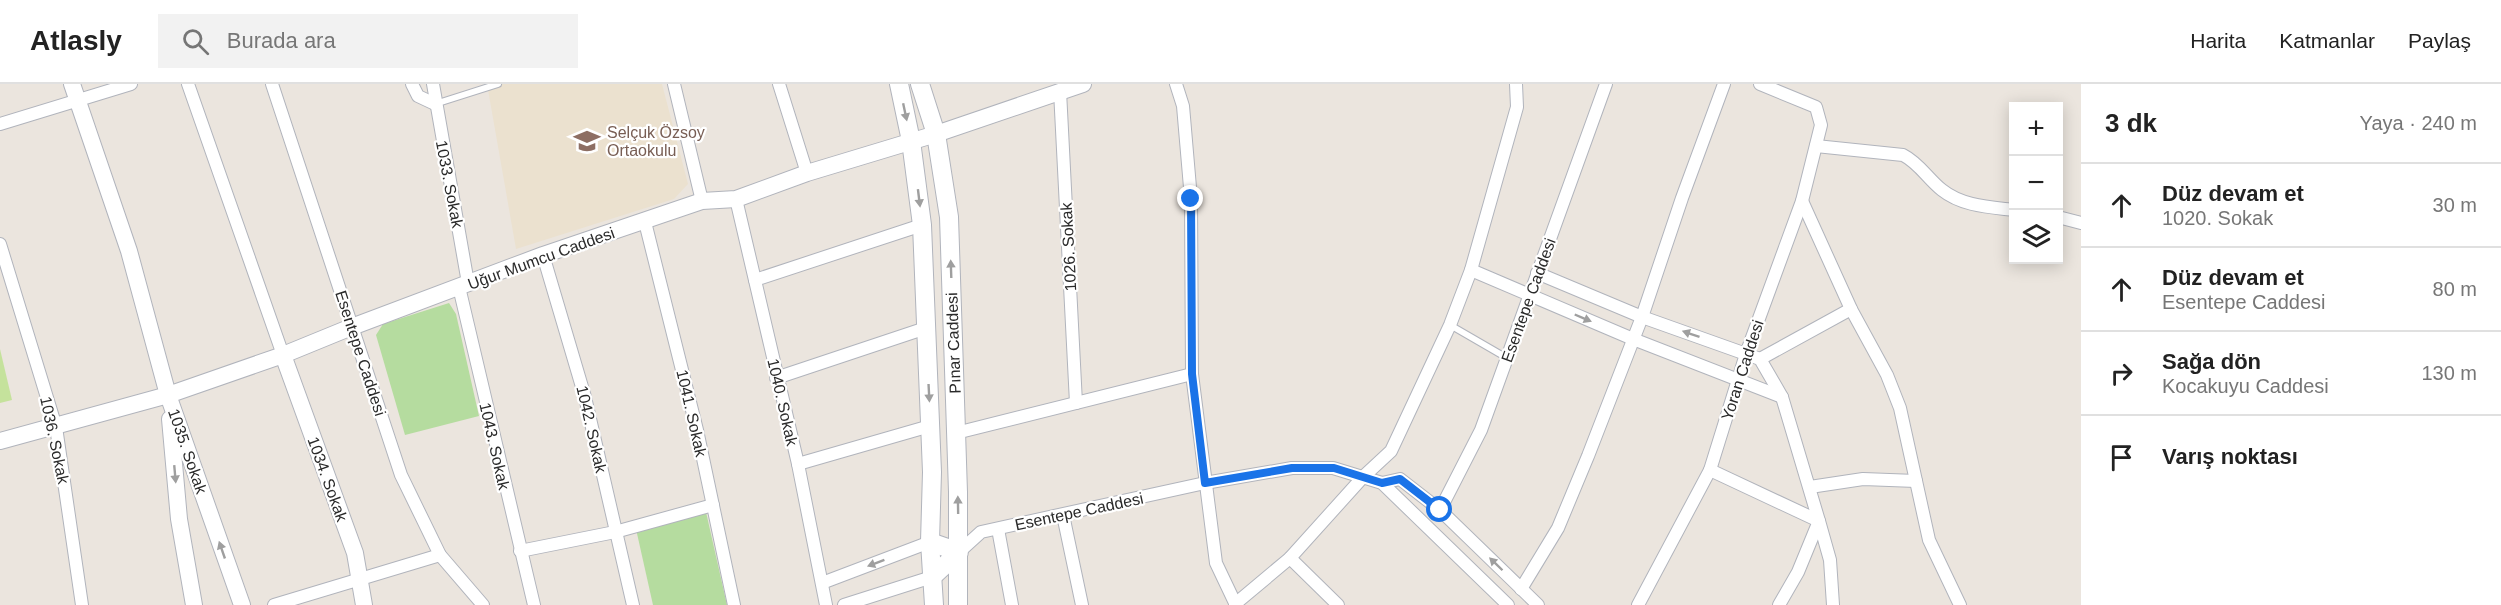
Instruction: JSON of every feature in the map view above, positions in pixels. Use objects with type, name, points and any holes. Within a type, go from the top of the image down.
[{"type":"main road","name":"Pınar Caddesi","points":[[899,84],[911,141],[922,225],[932,472],[930,542],[934,605]]},
{"type":"main road","name":"Pınar Caddesi","points":[[920,84],[936,134],[949,217],[959,552],[958,605]]},
{"type":"main road","points":[[930,542],[959,552],[932,578]]},
{"type":"street","points":[[72,84],[129,251],[168,394]]},
{"type":"street","points":[[0,123],[131,84]]},
{"type":"street","points":[[188,84],[283,355]]},
{"type":"street","name":"Esentepe Caddesi","points":[[272,84],[401,476],[440,555],[483,605]]},
{"type":"street","points":[[412,84],[418,96],[435,104]]},
{"type":"street","name":"1033. Sokak","points":[[433,84],[463,285]]},
{"type":"street","points":[[674,84],[702,201]]},
{"type":"street","points":[[780,84],[807,173]]},
{"type":"street","name":"Uğur Mumcu Caddesi","points":[[0,441],[168,394],[283,355],[543,255],[702,201],[736,199],[807,173],[936,134],[1083,84]]},
{"type":"street","points":[[1176,84],[1183,106],[1191,199],[1192,374],[1216,564],[1235,604],[1290,558],[1363,477],[1391,451],[1450,325],[1471,270],[1517,107],[1516,84]]},
{"type":"street","name":"Esentepe Caddesi","points":[[959,552],[981,532],[1205,483],[1292,468],[1334,468],[1382,483],[1400,479],[1440,510],[1482,430],[1606,84]]},
{"type":"street","points":[[1521,589],[1558,528],[1642,317],[1724,84]]},
{"type":"street","name":"Yoran Caddesi","points":[[1638,605],[1710,470],[1746,354],[1802,201],[1821,125],[1816,107],[1760,84]]},
{"type":"street","name":"1026. Sokak","points":[[1060,91],[1076,404]]},
{"type":"street","points":[[1816,146],[1903,155],[1913,161],[1942,190],[1952,196],[1974,205],[2009,209]]},
{"type":"street","name":"1040. Sokak","points":[[736,199],[776,378],[798,464],[826,605]]},
{"type":"street","points":[[1802,201],[1851,309],[1887,375],[1900,408],[1929,540],[1960,605]]},
{"type":"street","points":[[2063,218],[2081,223]]},
{"type":"street","name":"1041. Sokak","points":[[645,222],[697,430],[734,605]]},
{"type":"street","points":[[755,280],[922,225]]},
{"type":"street","name":"1036. Sokak","points":[[0,244],[56,427],[82,605]]},
{"type":"street","name":"1042. Sokak","points":[[543,255],[585,397],[633,605]]},
{"type":"street","points":[[1471,270],[1633,339],[1782,398]]},
{"type":"street","points":[[1537,273],[1642,317],[1760,359],[1782,398],[1810,488],[1830,560],[1833,605]]},
{"type":"street","name":"1043. Sokak","points":[[463,285],[520,551],[534,605]]},
{"type":"street","points":[[1760,359],[1851,309]]},
{"type":"street","points":[[776,378],[926,328]]},
{"type":"street","name":"1034. Sokak","points":[[283,355],[355,553],[364,605]]},
{"type":"street","points":[[956,433],[1192,374]]},
{"type":"street","name":"1035. Sokak","points":[[168,394],[179,519],[194,605]]},
{"type":"street","name":"1035. Sokak","points":[[168,394],[242,605]]},
{"type":"street","points":[[798,464],[930,426]]},
{"type":"street","points":[[1710,470],[1819,521]]},
{"type":"street","points":[[1810,488],[1863,479],[1916,481]]},
{"type":"street","points":[[1382,483],[1508,605]]},
{"type":"street","points":[[520,551],[615,532],[713,505]]},
{"type":"street","points":[[1440,510],[1538,605]]},
{"type":"street","points":[[1063,515],[1082,605]]},
{"type":"street","points":[[1779,605],[1798,572],[1819,521]]},
{"type":"street","points":[[998,529],[1012,605]]},
{"type":"street","points":[[822,583],[930,542]]},
{"type":"street","points":[[274,605],[440,555]]},
{"type":"street","points":[[1290,558],[1338,605]]},
{"type":"street","points":[[844,605],[932,578]]},
{"type":"lane","points":[[435,104],[498,84]]},
{"type":"lane","points":[[1450,325],[1507,358]]},
{"type":"shaded area","name":"Selçuk Özsoy Ortaokulu","points":[[487,84],[662,84],[688,184],[674,199],[516,249]]},
{"type":"green space","points":[[449,303],[456,314],[479,416],[405,435],[376,335],[383,324]]},
{"type":"green space","points":[[0,349],[12,400],[0,403]]},
{"type":"green space","points":[[706,512],[727,605],[653,605],[636,529]]},
{"type":"place","name":"Selçuk Özsoy Ortaokulu","points":[[587,141]]},
{"type":"route","points":[[1191,199],[1192,374],[1205,483],[1292,468],[1334,468],[1382,483],[1400,479],[1440,510]]}]
